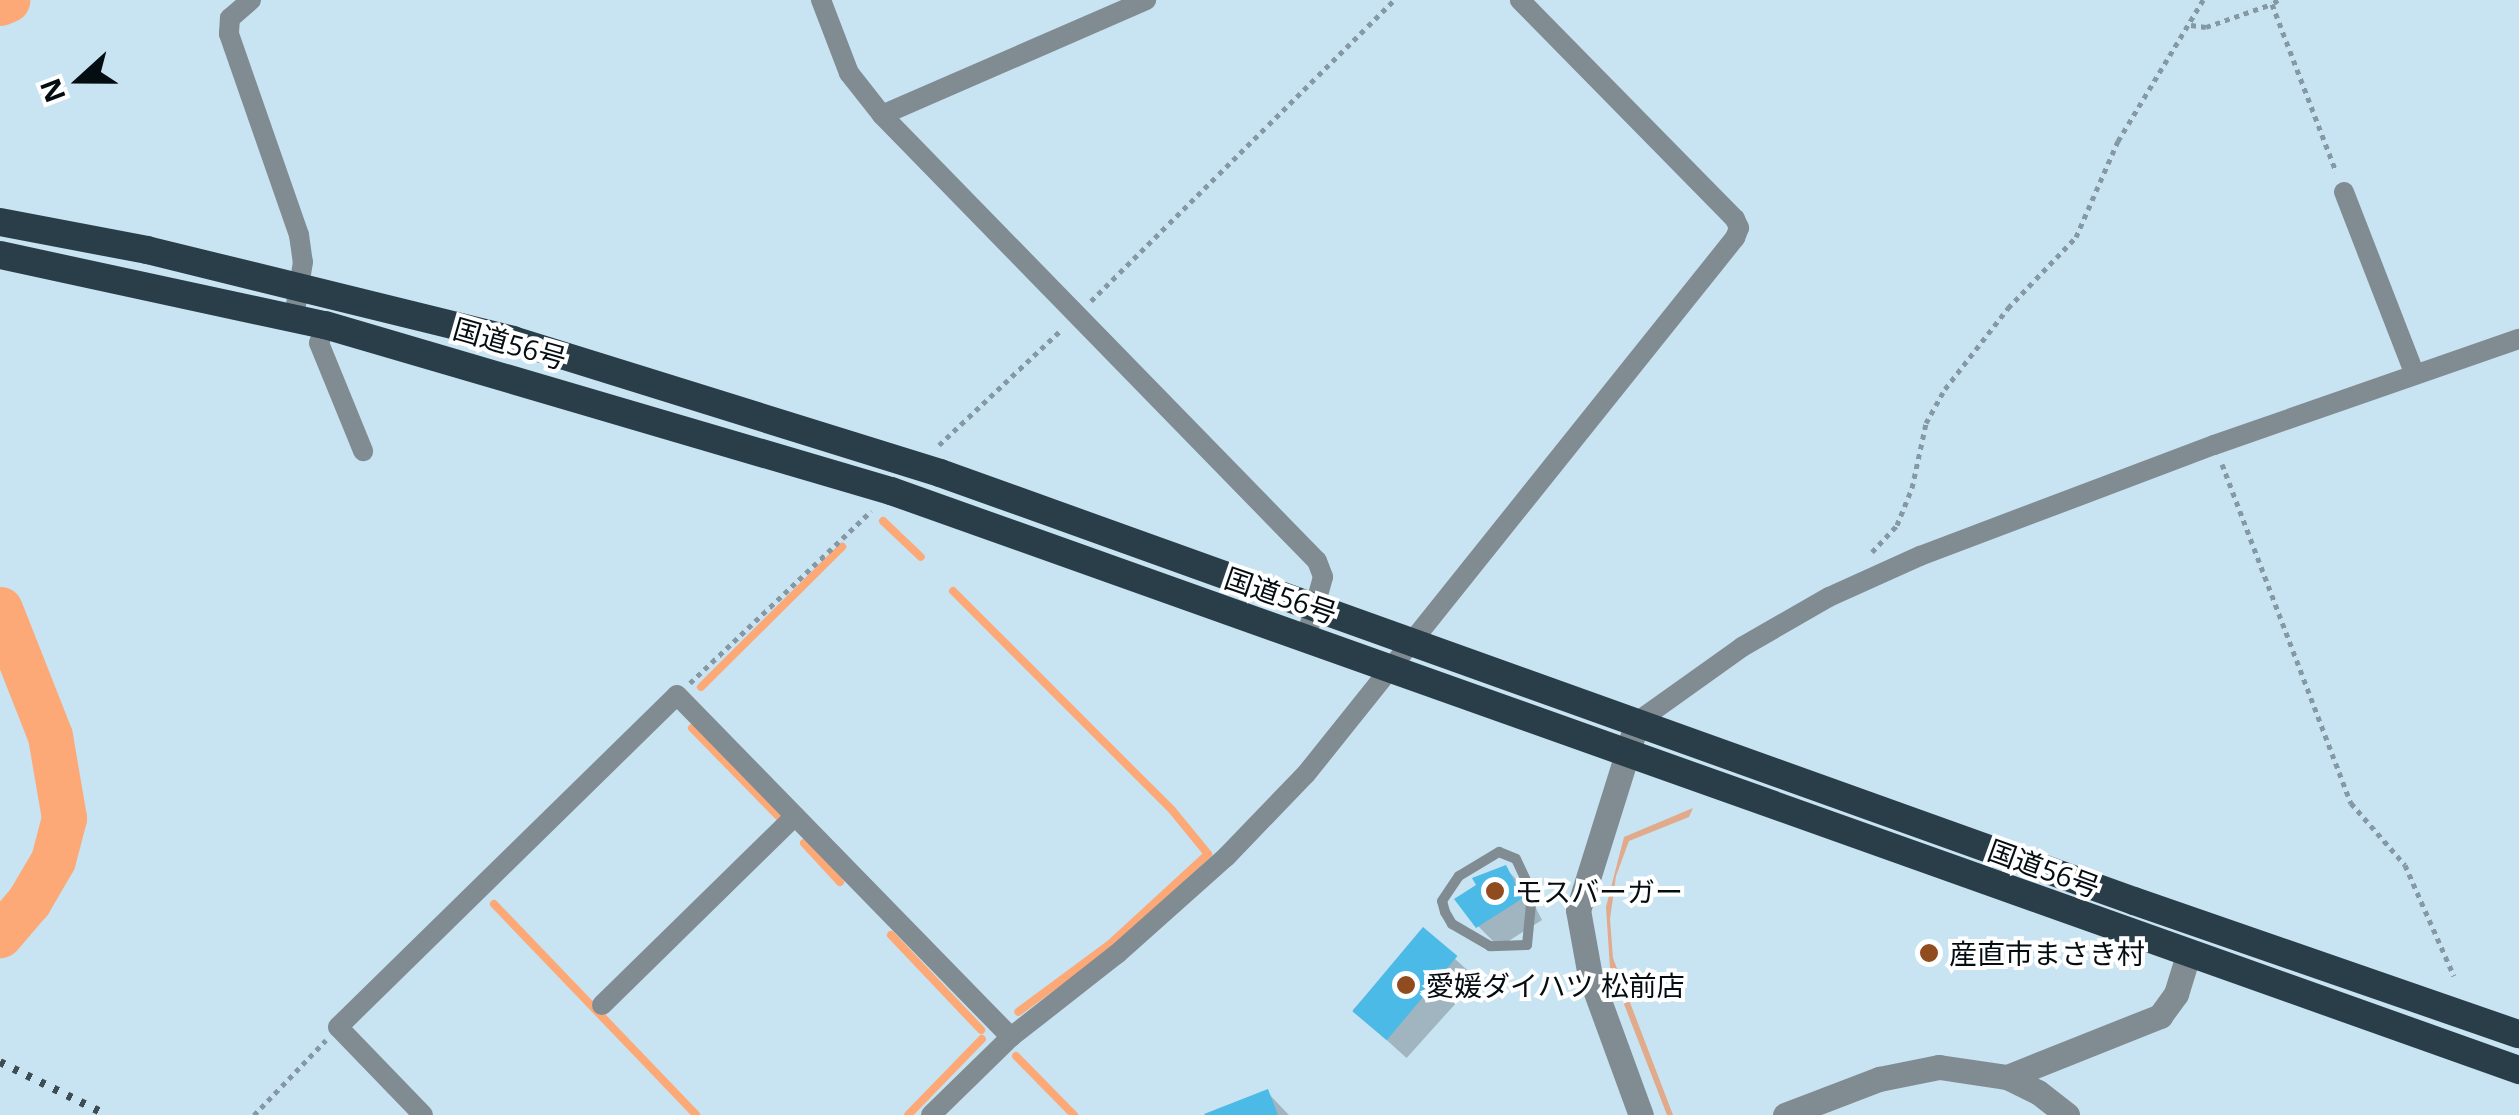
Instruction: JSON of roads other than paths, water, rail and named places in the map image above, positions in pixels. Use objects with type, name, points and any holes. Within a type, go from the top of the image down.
[{"type":"highway","name":"国道56号","points":[[0,222],[302,287],[513,340],[917,466],[1414,640],[2134,901],[2518,1033]]},
{"type":"highway","name":"国道56号","points":[[0,255],[294,317],[891,492],[2519,1070]]},
{"type":"street","points":[[251,0],[230,18],[229,34],[298,235],[302,287],[294,317]]},
{"type":"street","points":[[822,0],[849,72],[882,115],[1316,561],[1322,577],[1318,606],[1306,638]]},
{"type":"street","points":[[882,115],[1146,0]]},
{"type":"street","points":[[931,1115],[1011,1037],[1117,954],[1226,857],[1306,774],[1668,325],[1739,228],[1520,0]]},
{"type":"street","points":[[2344,192],[2415,375]]},
{"type":"street","points":[[324,325],[319,343],[363,451]]},
{"type":"street","points":[[1641,1115],[1590,976],[1578,910],[1637,722],[1742,647],[1829,597],[1920,556],[2214,445],[2519,339]]},
{"type":"street","points":[[423,1115],[338,1027],[678,695],[1011,1037]]},
{"type":"street","points":[[602,1004],[795,816]]},
{"type":"street","points":[[2007,1078],[2160,1016],[2176,994],[2188,955]]},
{"type":"street","points":[[1785,1115],[1907,1070],[1958,1068],[2007,1078],[2038,1092],[2067,1115]]},
{"type":"lane","points":[[1499,852],[1516,859],[1532,894],[1527,945],[1490,946],[1452,924],[1442,901],[1459,876],[1499,852]]},
{"type":"waterway","points":[[0,3],[7,0]]},
{"type":"waterway","points":[[883,521],[921,557]]},
{"type":"waterway","points":[[701,687],[842,547]]},
{"type":"waterway","points":[[953,591],[1172,810],[1208,854],[1110,944],[1018,1012]]},
{"type":"waterway","points":[[0,609],[50,736],[64,818],[53,860],[29,901],[0,935]]},
{"type":"waterway","points":[[692,728],[781,819]]},
{"type":"waterway","points":[[804,843],[840,882]]},
{"type":"waterway","points":[[494,904],[696,1115]]},
{"type":"waterway","points":[[891,935],[981,1030]]},
{"type":"waterway","points":[[908,1115],[982,1039]]},
{"type":"waterway","points":[[1016,1056],[1074,1115]]},
{"type":"railway","points":[[0,1062],[107,1115]]},
{"type":"place","name":"モスバーガー","points":[[1495,891]]},
{"type":"place","name":"産直市まさき村","points":[[1929,953]]},
{"type":"place","name":"愛媛ダイハツ 松前店","points":[[1406,985]]}]
